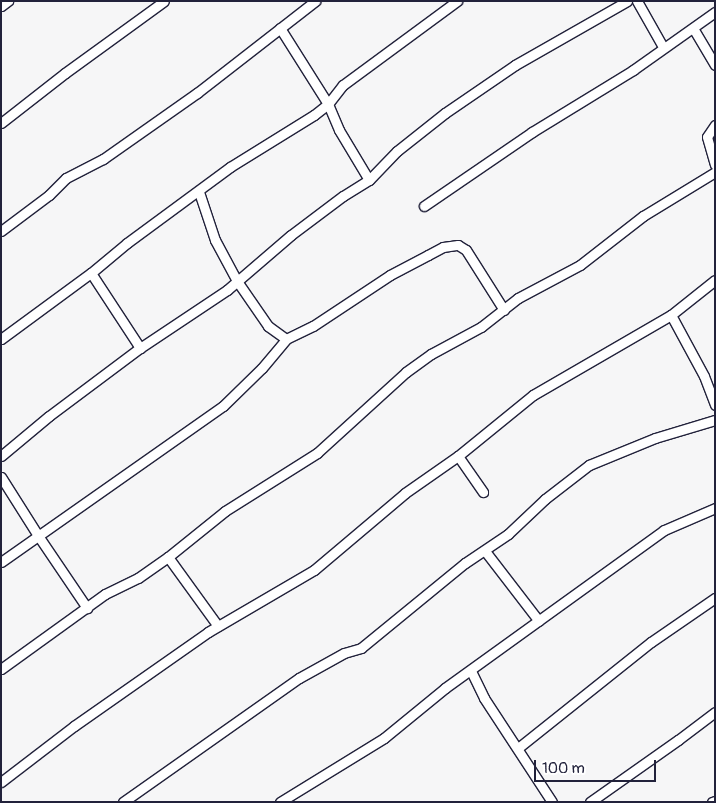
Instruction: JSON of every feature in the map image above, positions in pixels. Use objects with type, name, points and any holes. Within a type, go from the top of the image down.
[{"type":"street","points":[[1,6],[8,1]]},
{"type":"street","points":[[1,123],[65,73],[164,1]]},
{"type":"street","points":[[1,231],[49,195],[66,178],[104,159],[197,93],[315,1]]},
{"type":"street","points":[[1,339],[230,167],[300,125],[328,104],[343,85],[457,1]]},
{"type":"street","points":[[1,456],[49,416],[140,348],[207,305],[314,218],[369,180],[397,151],[445,112],[515,65],[626,1]]},
{"type":"street","points":[[637,1],[663,47]]},
{"type":"street","points":[[424,206],[532,132],[633,70],[715,12]]},
{"type":"street","points":[[280,28],[328,104],[339,130],[369,180]]},
{"type":"street","points":[[693,28],[715,65]]},
{"type":"street","points":[[715,125],[707,137],[715,165]]},
{"type":"street","points":[[1,669],[105,594],[138,578],[168,557],[225,511],[317,453],[406,372],[431,354],[481,327],[518,298],[580,265],[643,216],[715,172]]},
{"type":"street","points":[[199,192],[215,240],[237,281],[268,326],[286,339]]},
{"type":"street","points":[[1,562],[223,406],[262,368],[286,339],[313,326],[390,275],[443,247],[458,244],[466,250],[504,310]]},
{"type":"street","points":[[91,273],[140,348]]},
{"type":"street","points":[[1,782],[74,726],[218,626],[314,570],[405,493],[458,456],[533,395],[671,315],[714,282]]},
{"type":"street","points":[[671,315],[704,376],[715,404]]},
{"type":"street","points":[[123,802],[299,678],[344,653],[361,648],[437,585],[589,466],[655,438],[715,420]]},
{"type":"street","points":[[458,456],[483,492]]},
{"type":"street","points":[[1,477],[87,608]]},
{"type":"street","points":[[280,802],[384,738],[471,671],[664,530],[715,508]]},
{"type":"street","points":[[484,550],[539,621]]},
{"type":"street","points":[[168,557],[218,626]]},
{"type":"street","points":[[518,748],[651,642],[715,598]]},
{"type":"street","points":[[471,671],[484,698],[518,748],[537,782],[552,802]]},
{"type":"street","points":[[590,802],[715,712]]}]
